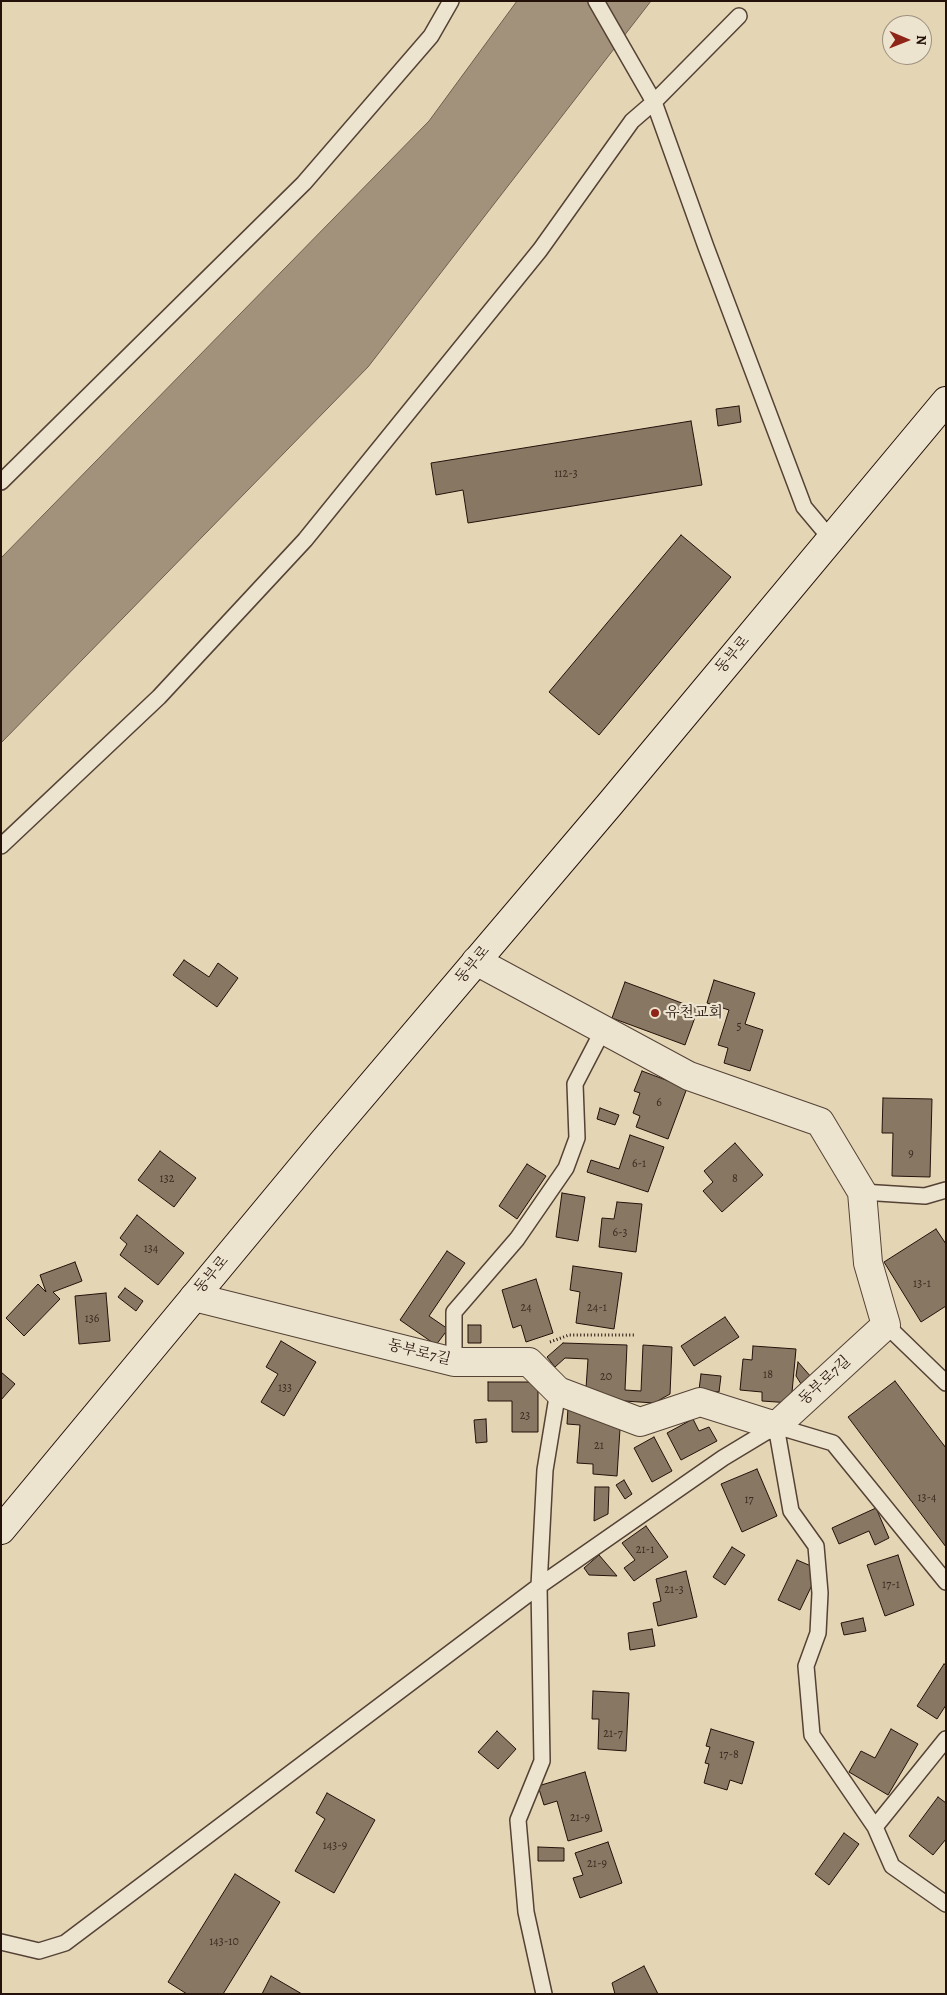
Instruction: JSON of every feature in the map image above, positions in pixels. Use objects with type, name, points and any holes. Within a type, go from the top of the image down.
[{"type":"street","name":"동부로","points":[[1,1530],[194,1297],[946,401]]},
{"type":"street","points":[[476,961],[690,1076],[820,1122],[862,1192],[868,1263],[886,1325]]},
{"type":"street","name":"동부로7길","points":[[194,1297],[454,1362],[529,1362]]},
{"type":"street","name":"동부로7길","points":[[776,1426],[886,1325]]},
{"type":"street","points":[[529,1362],[558,1391],[640,1422],[700,1402],[776,1426]]},
{"type":"lane","points":[[1,482],[304,183],[431,36],[450,1]]},
{"type":"lane","points":[[596,1],[654,102],[706,247],[804,507],[830,538]]},
{"type":"lane","points":[[1,846],[159,697],[305,540],[540,250],[632,121],[654,102],[739,16]]},
{"type":"lane","points":[[454,1362],[454,1312],[517,1239],[566,1168],[577,1138],[575,1084],[603,1030]]},
{"type":"lane","points":[[862,1192],[925,1196],[946,1190]]},
{"type":"lane","points":[[886,1325],[946,1384]]},
{"type":"lane","points":[[544,1994],[526,1912],[518,1820],[542,1761],[539,1586],[545,1470],[558,1391]]},
{"type":"lane","points":[[776,1426],[791,1511],[816,1546],[820,1593],[818,1632],[806,1666],[812,1735],[875,1827],[892,1866],[946,1904]]},
{"type":"lane","points":[[1,1942],[39,1951],[65,1943],[539,1586],[723,1458],[776,1426],[833,1443],[946,1582]]},
{"type":"lane","points":[[875,1827],[946,1740]]},
{"type":"path","points":[[529,1362],[538,1347],[569,1335],[636,1335]]},
{"type":"shaded area","points":[[517,1],[651,1],[368,367],[1,743],[1,558],[429,121]]},
{"type":"building","points":[[739,406],[741,422],[718,426],[716,409]]},
{"type":"building","points":[[691,421],[702,485],[468,523],[463,490],[436,495],[431,463]]},
{"type":"building","points":[[681,535],[731,577],[599,735],[549,692]]},
{"type":"building","points":[[184,960],[209,977],[218,963],[238,978],[217,1007],[173,975]]},
{"type":"building","points":[[714,980],[755,993],[745,1024],[763,1030],[750,1071],[724,1063],[728,1048],[718,1045],[729,1010],[707,1003]]},
{"type":"building","name":"유천교회","points":[[625,982],[698,1009],[685,1045],[612,1018]]},
{"type":"building","points":[[642,1071],[687,1088],[668,1139],[636,1127],[640,1116],[633,1113],[640,1093],[634,1091]]},
{"type":"building","points":[[883,1098],[932,1099],[930,1177],[892,1176],[893,1133],[882,1133]]},
{"type":"building","points":[[600,1108],[619,1115],[615,1125],[597,1119]]},
{"type":"building","points":[[630,1135],[664,1147],[648,1192],[587,1172],[591,1160],[619,1169]]},
{"type":"building","points":[[735,1143],[763,1175],[722,1212],[703,1191],[713,1182],[704,1171]]},
{"type":"building","points":[[160,1151],[196,1178],[174,1207],[138,1180]]},
{"type":"building","points":[[527,1164],[546,1176],[517,1219],[499,1206]]},
{"type":"building","points":[[562,1193],[585,1197],[578,1241],[556,1237]]},
{"type":"building","points":[[617,1202],[642,1204],[636,1252],[599,1247],[602,1218],[614,1219]]},
{"type":"building","points":[[137,1215],[184,1253],[158,1285],[120,1255],[127,1244],[120,1238]]},
{"type":"building","points":[[936,1229],[946,1244],[946,1306],[921,1322],[884,1262]]},
{"type":"building","points":[[447,1251],[465,1263],[429,1316],[448,1329],[436,1345],[400,1320]]},
{"type":"building","points":[[75,1262],[82,1281],[53,1292],[60,1299],[24,1336],[6,1318],[38,1284],[46,1292],[40,1275]]},
{"type":"building","points":[[573,1266],[622,1273],[614,1329],[576,1323],[580,1292],[570,1290]]},
{"type":"building","points":[[536,1279],[553,1333],[526,1342],[521,1325],[513,1328],[502,1290]]},
{"type":"building","points":[[125,1288],[143,1301],[136,1311],[118,1297]]},
{"type":"building","points":[[106,1293],[110,1341],[79,1344],[75,1296]]},
{"type":"building","points":[[725,1317],[739,1337],[694,1366],[681,1346]]},
{"type":"building","points":[[468,1325],[481,1325],[481,1343],[468,1343]]},
{"type":"building","points":[[281,1341],[316,1362],[284,1416],[261,1402],[278,1374],[266,1367]]},
{"type":"building","points":[[563,1343],[627,1345],[625,1390],[641,1391],[643,1345],[672,1347],[670,1394],[654,1403],[610,1400],[586,1388],[588,1359],[565,1358],[555,1367],[547,1357]]},
{"type":"building","points":[[753,1346],[796,1349],[791,1403],[762,1401],[762,1392],[740,1390],[743,1359],[752,1360]]},
{"type":"building","points":[[798,1362],[812,1378],[803,1387],[796,1376]]},
{"type":"building","points":[[1,1372],[15,1384],[1,1400]]},
{"type":"building","points":[[701,1374],[721,1376],[719,1392],[699,1390]]},
{"type":"building","points":[[895,1381],[946,1448],[946,1547],[848,1417]]},
{"type":"building","points":[[488,1382],[538,1382],[538,1432],[512,1432],[512,1401],[488,1401]]},
{"type":"building","points":[[568,1408],[620,1429],[617,1476],[593,1474],[593,1464],[577,1463],[580,1425],[567,1424]]},
{"type":"building","points":[[486,1419],[487,1442],[476,1443],[474,1420]]},
{"type":"building","points":[[693,1419],[699,1431],[709,1427],[717,1441],[681,1460],[667,1433]]},
{"type":"building","points":[[654,1437],[672,1471],[652,1482],[634,1448]]},
{"type":"building","points":[[757,1469],[777,1516],[742,1532],[721,1484]]},
{"type":"building","points":[[624,1480],[632,1494],[625,1499],[616,1485]]},
{"type":"building","points":[[595,1487],[609,1487],[608,1514],[594,1521]]},
{"type":"building","points":[[876,1508],[889,1538],[875,1545],[869,1531],[839,1544],[832,1528]]},
{"type":"building","points":[[646,1526],[668,1557],[634,1581],[624,1568],[635,1560],[622,1543]]},
{"type":"building","points":[[732,1547],[745,1555],[725,1585],[713,1577]]},
{"type":"building","points":[[599,1555],[617,1576],[589,1575],[584,1568]]},
{"type":"building","points":[[898,1555],[914,1605],[885,1616],[867,1565]]},
{"type":"building","points":[[797,1560],[811,1566],[813,1583],[800,1610],[778,1600]]},
{"type":"building","points":[[686,1571],[697,1617],[658,1626],[653,1603],[661,1601],[656,1579]]},
{"type":"building","points":[[863,1618],[866,1631],[844,1635],[841,1623]]},
{"type":"building","points":[[652,1629],[655,1646],[630,1650],[628,1633]]},
{"type":"building","points":[[944,1664],[946,1665],[946,1705],[937,1719],[917,1706]]},
{"type":"building","points":[[593,1691],[629,1693],[626,1751],[598,1749],[599,1719],[592,1719]]},
{"type":"building","points":[[711,1729],[754,1742],[742,1784],[730,1780],[727,1790],[704,1783],[709,1764],[705,1763],[710,1747],[706,1746]]},
{"type":"building","points":[[891,1729],[918,1744],[888,1795],[849,1772],[861,1751],[875,1758]]},
{"type":"building","points":[[497,1731],[516,1749],[498,1769],[478,1752]]},
{"type":"building","points":[[585,1772],[602,1831],[568,1841],[557,1801],[544,1805],[538,1786]]},
{"type":"building","points":[[327,1793],[375,1820],[334,1893],[295,1871],[325,1819],[316,1813]]},
{"type":"building","points":[[938,1797],[946,1803],[946,1839],[933,1855],[909,1836]]},
{"type":"building","points":[[844,1833],[859,1844],[829,1885],[815,1874]]},
{"type":"building","points":[[608,1842],[622,1883],[580,1898],[573,1878],[583,1875],[575,1853]]},
{"type":"building","points":[[538,1847],[564,1848],[564,1861],[538,1861]]},
{"type":"building","points":[[235,1874],[280,1902],[223,1994],[187,1994],[168,1982]]},
{"type":"building","points":[[644,1966],[658,1994],[615,1994],[612,1983]]},
{"type":"building","points":[[271,1976],[302,1994],[262,1994]]},
{"type":"place","name":"유천교회","points":[[655,1013]]}]
